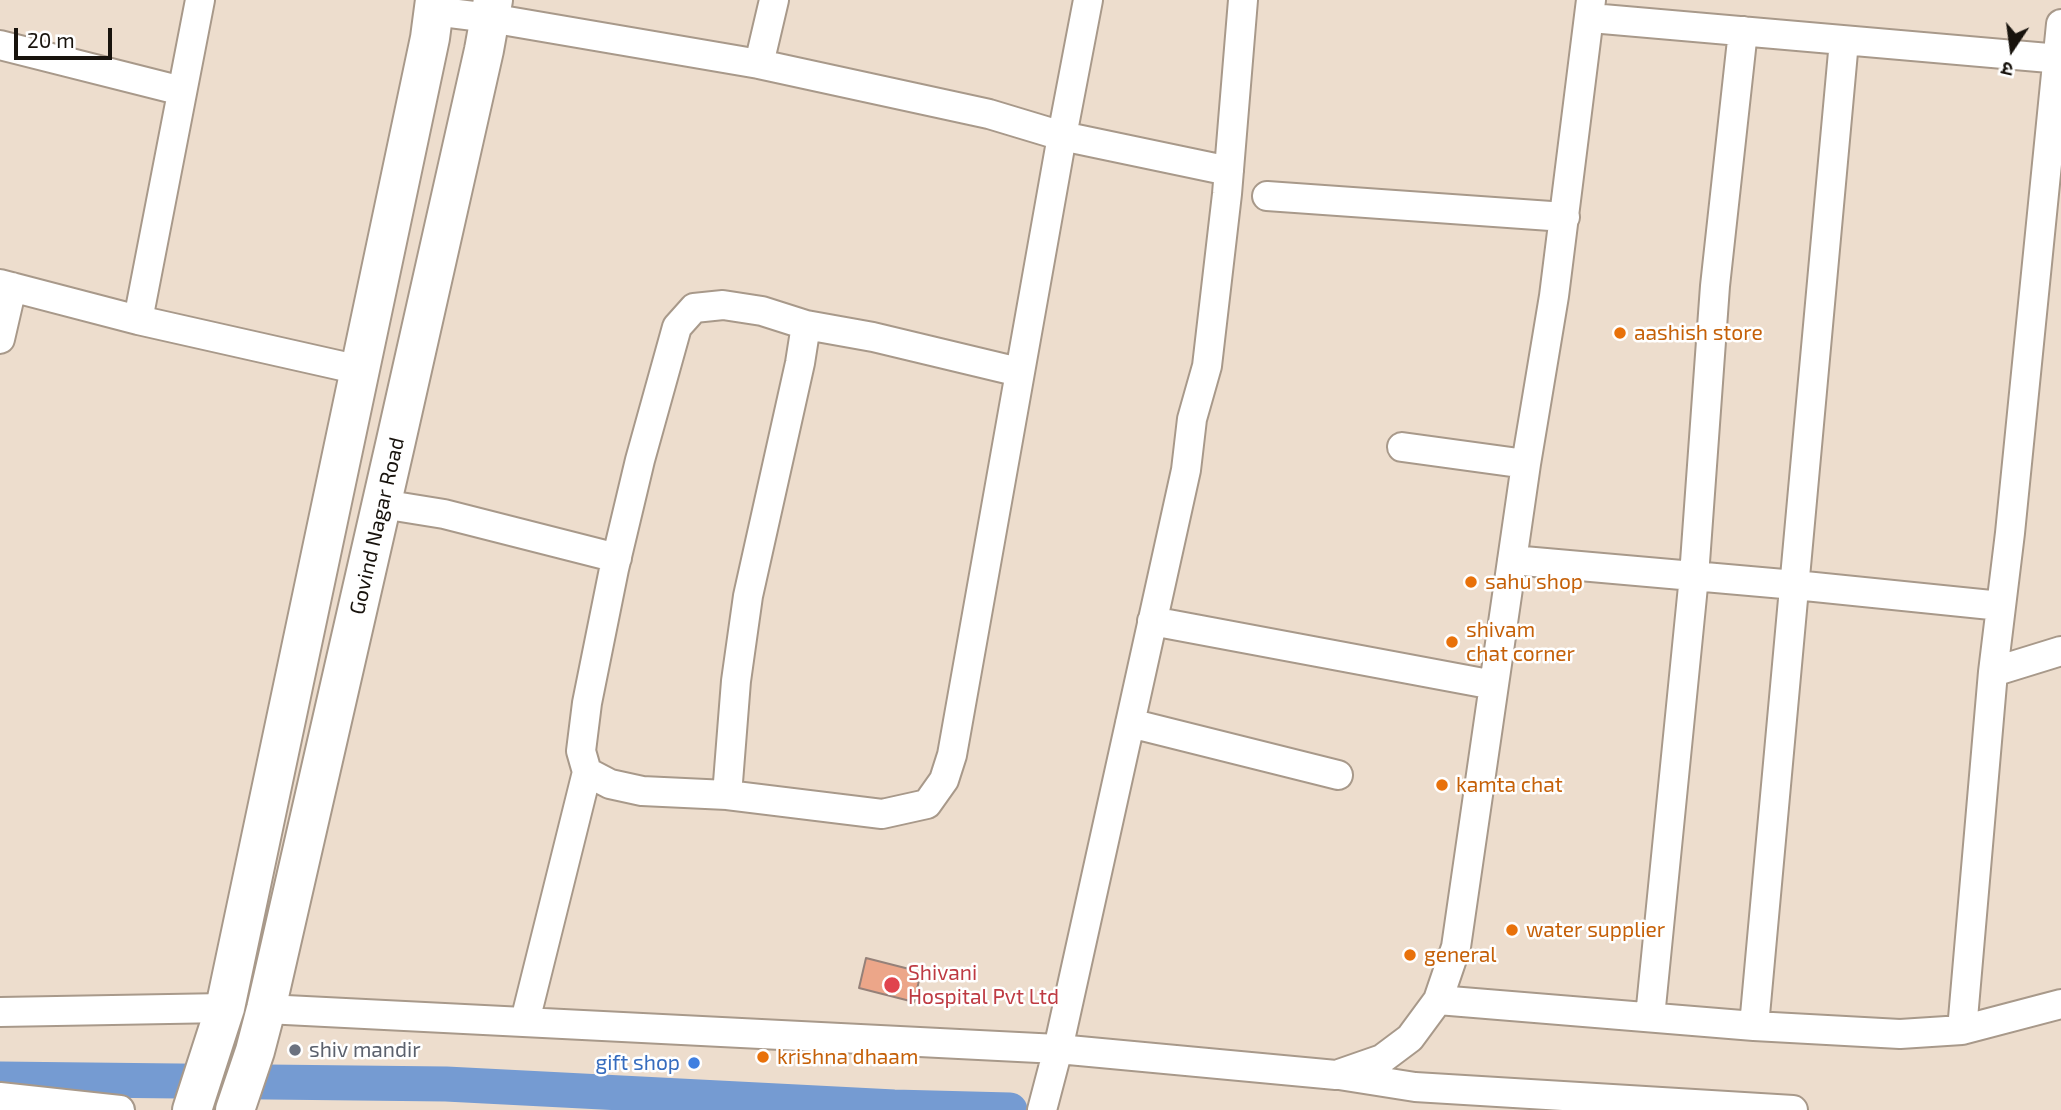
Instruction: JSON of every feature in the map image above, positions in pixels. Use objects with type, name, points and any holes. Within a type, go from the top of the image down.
[{"type":"main road","points":[[193,1107],[225,1008],[430,38],[434,5]]},
{"type":"main road","name":"Govind Nagar Road","points":[[236,1109],[256,1051],[266,1009],[382,504],[491,9]]},
{"type":"street","points":[[138,320],[200,0]]},
{"type":"street","points":[[759,64],[774,0]]},
{"type":"street","points":[[1042,1110],[1058,1049],[1186,470],[1192,419],[1207,366],[1229,172],[1244,0]]},
{"type":"street","points":[[587,772],[610,784],[642,791],[727,795],[882,814],[927,804],[944,780],[952,755],[1019,372],[1051,209],[1080,2]]},
{"type":"street","points":[[434,5],[491,9],[759,64],[989,114],[1062,136],[1229,172]]},
{"type":"street","points":[[1336,1075],[1382,1059],[1409,1038],[1438,1000],[1456,947],[1526,464],[1554,296],[1591,9],[1744,31],[2059,59]]},
{"type":"street","points":[[1962,1030],[1993,672],[2012,520],[2061,24]]},
{"type":"street","points":[[1650,1017],[1694,576],[1715,286],[1744,31]]},
{"type":"street","points":[[1754,1026],[1844,41]]},
{"type":"street","points":[[0,45],[182,91]]},
{"type":"street","points":[[1268,196],[1565,217]]},
{"type":"street","points":[[0,339],[6,286],[138,320],[360,370]]},
{"type":"street","points":[[525,1021],[587,772],[581,751],[587,703],[617,558],[640,460],[677,327],[694,308],[723,305],[762,311],[806,325],[873,337],[1019,372]]},
{"type":"street","points":[[727,795],[736,681],[748,596],[806,325]]},
{"type":"street","points":[[1402,447],[1526,464]]},
{"type":"street","points":[[382,504],[444,514],[617,558]]},
{"type":"street","points":[[1512,561],[2001,606]]},
{"type":"street","points":[[1152,621],[1494,685]]},
{"type":"street","points":[[1993,672],[2061,651]]},
{"type":"street","points":[[1130,723],[1338,775]]},
{"type":"street","points":[[1438,1000],[1754,1026],[1900,1034],[1962,1030],[2061,1004]]},
{"type":"street","points":[[0,1013],[225,1008]]},
{"type":"street","points":[[266,1009],[1058,1049],[1336,1075],[1415,1087],[1793,1110]]},
{"type":"street","points":[[0,1097],[120,1110]]},
{"type":"building","points":[[866,958],[921,972],[914,1002],[859,988]]},
{"type":"waterway","points":[[0,1079],[446,1084],[894,1107],[1010,1110]]},
{"type":"place","name":"aashish store","points":[[1620,333]]},
{"type":"place","name":"sahu shop","points":[[1471,582]]},
{"type":"place","name":"shivam chat corner","points":[[1452,642]]},
{"type":"place","name":"kamta chat","points":[[1442,785]]},
{"type":"place","name":"water supplier","points":[[1512,930]]},
{"type":"place","name":"general","points":[[1410,955]]},
{"type":"place","name":"Shivani Hospital Pvt Ltd","points":[[892,985]]},
{"type":"place","name":"shiv mandir","points":[[295,1050]]},
{"type":"place","name":"krishna dhaam","points":[[763,1057]]},
{"type":"place","name":"gift shop","points":[[694,1063]]}]
